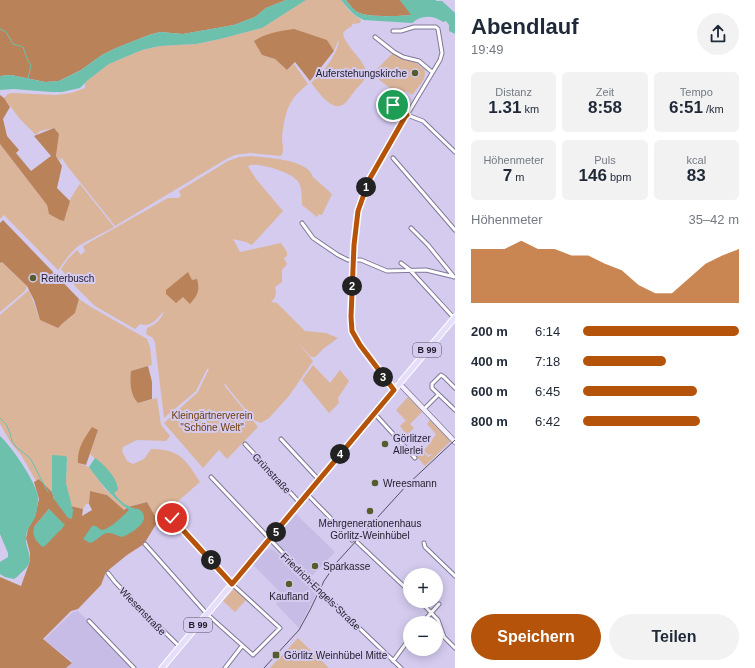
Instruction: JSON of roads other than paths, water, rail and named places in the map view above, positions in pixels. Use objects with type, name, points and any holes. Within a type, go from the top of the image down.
[{"type":"main road","name":"B 99","points":[[163,668],[455,317]]},
{"type":"street","points":[[393,31],[401,31],[414,27],[438,27],[442,53],[440,60],[381,157],[369,180],[358,211],[351,317],[352,331],[360,345],[394,390]]},
{"type":"street","points":[[375,37],[394,52],[403,57],[419,61],[432,72]]},
{"type":"street","points":[[389,102],[407,115],[423,121],[455,152]]},
{"type":"street","points":[[393,158],[455,230]]},
{"type":"street","points":[[302,223],[314,238],[338,255],[348,260],[361,260],[387,271],[426,270],[455,277]]},
{"type":"street","points":[[411,228],[428,245],[455,277]]},
{"type":"street","points":[[401,263],[410,270],[455,317]]},
{"type":"street","points":[[455,388],[440,375],[432,384],[432,388],[438,395],[455,410]]},
{"type":"street","points":[[399,383],[455,442]]},
{"type":"street","points":[[424,409],[438,395]]},
{"type":"street","points":[[374,413],[414,458]]},
{"type":"street","points":[[281,439],[319,480]]},
{"type":"street","name":"Grünstraße","points":[[245,444],[300,503]]},
{"type":"street","name":"Friedrich-Engels-Straße","points":[[211,477],[269,540],[321,593],[401,668]]},
{"type":"street","points":[[307,494],[352,540]]},
{"type":"street","points":[[145,544],[207,614],[253,655],[280,628],[232,584],[172,518]]},
{"type":"street","points":[[357,542],[403,585]]},
{"type":"street","points":[[424,543],[425,547],[455,576]]},
{"type":"street","name":"Wiesenstraße","points":[[108,573],[140,609],[180,647]]},
{"type":"street","points":[[427,608],[438,620],[444,637],[455,648]]},
{"type":"street","points":[[428,616],[435,608]]},
{"type":"street","points":[[89,621],[134,668]]},
{"type":"street","points":[[225,668],[242,646]]},
{"type":"street","points":[[394,661],[403,648]]},
{"type":"waterway","points":[[0,29],[6,32],[13,44],[23,47],[31,65],[28,79]]},
{"type":"waterway","points":[[0,418],[6,424],[12,441],[16,447],[30,458],[48,492]]},
{"type":"tram line","points":[[264,668],[299,630],[324,581],[337,562],[407,485],[455,440]]},
{"type":"place","name":"Auferstehungskirche","points":[[415,73]]},
{"type":"place","name":"Reiterbusch","points":[[33,278]]},
{"type":"place","name":"Görlitzer Allerlei","points":[[385,444]]},
{"type":"place","name":"Wreesmann","points":[[375,483]]},
{"type":"place","name":"Mehrgenerationenhaus Görlitz-Weinhübel","points":[[370,511]]},
{"type":"place","name":"Sparkasse","points":[[315,566]]},
{"type":"place","name":"Kaufland","points":[[289,584]]},
{"type":"place","name":"Görlitz Weinhübel Mitte","points":[[276,655]]},
{"type":"park label","name":"Kleingärtnerverein \"Schöne Welt\"","points":[[212,420]]}]
